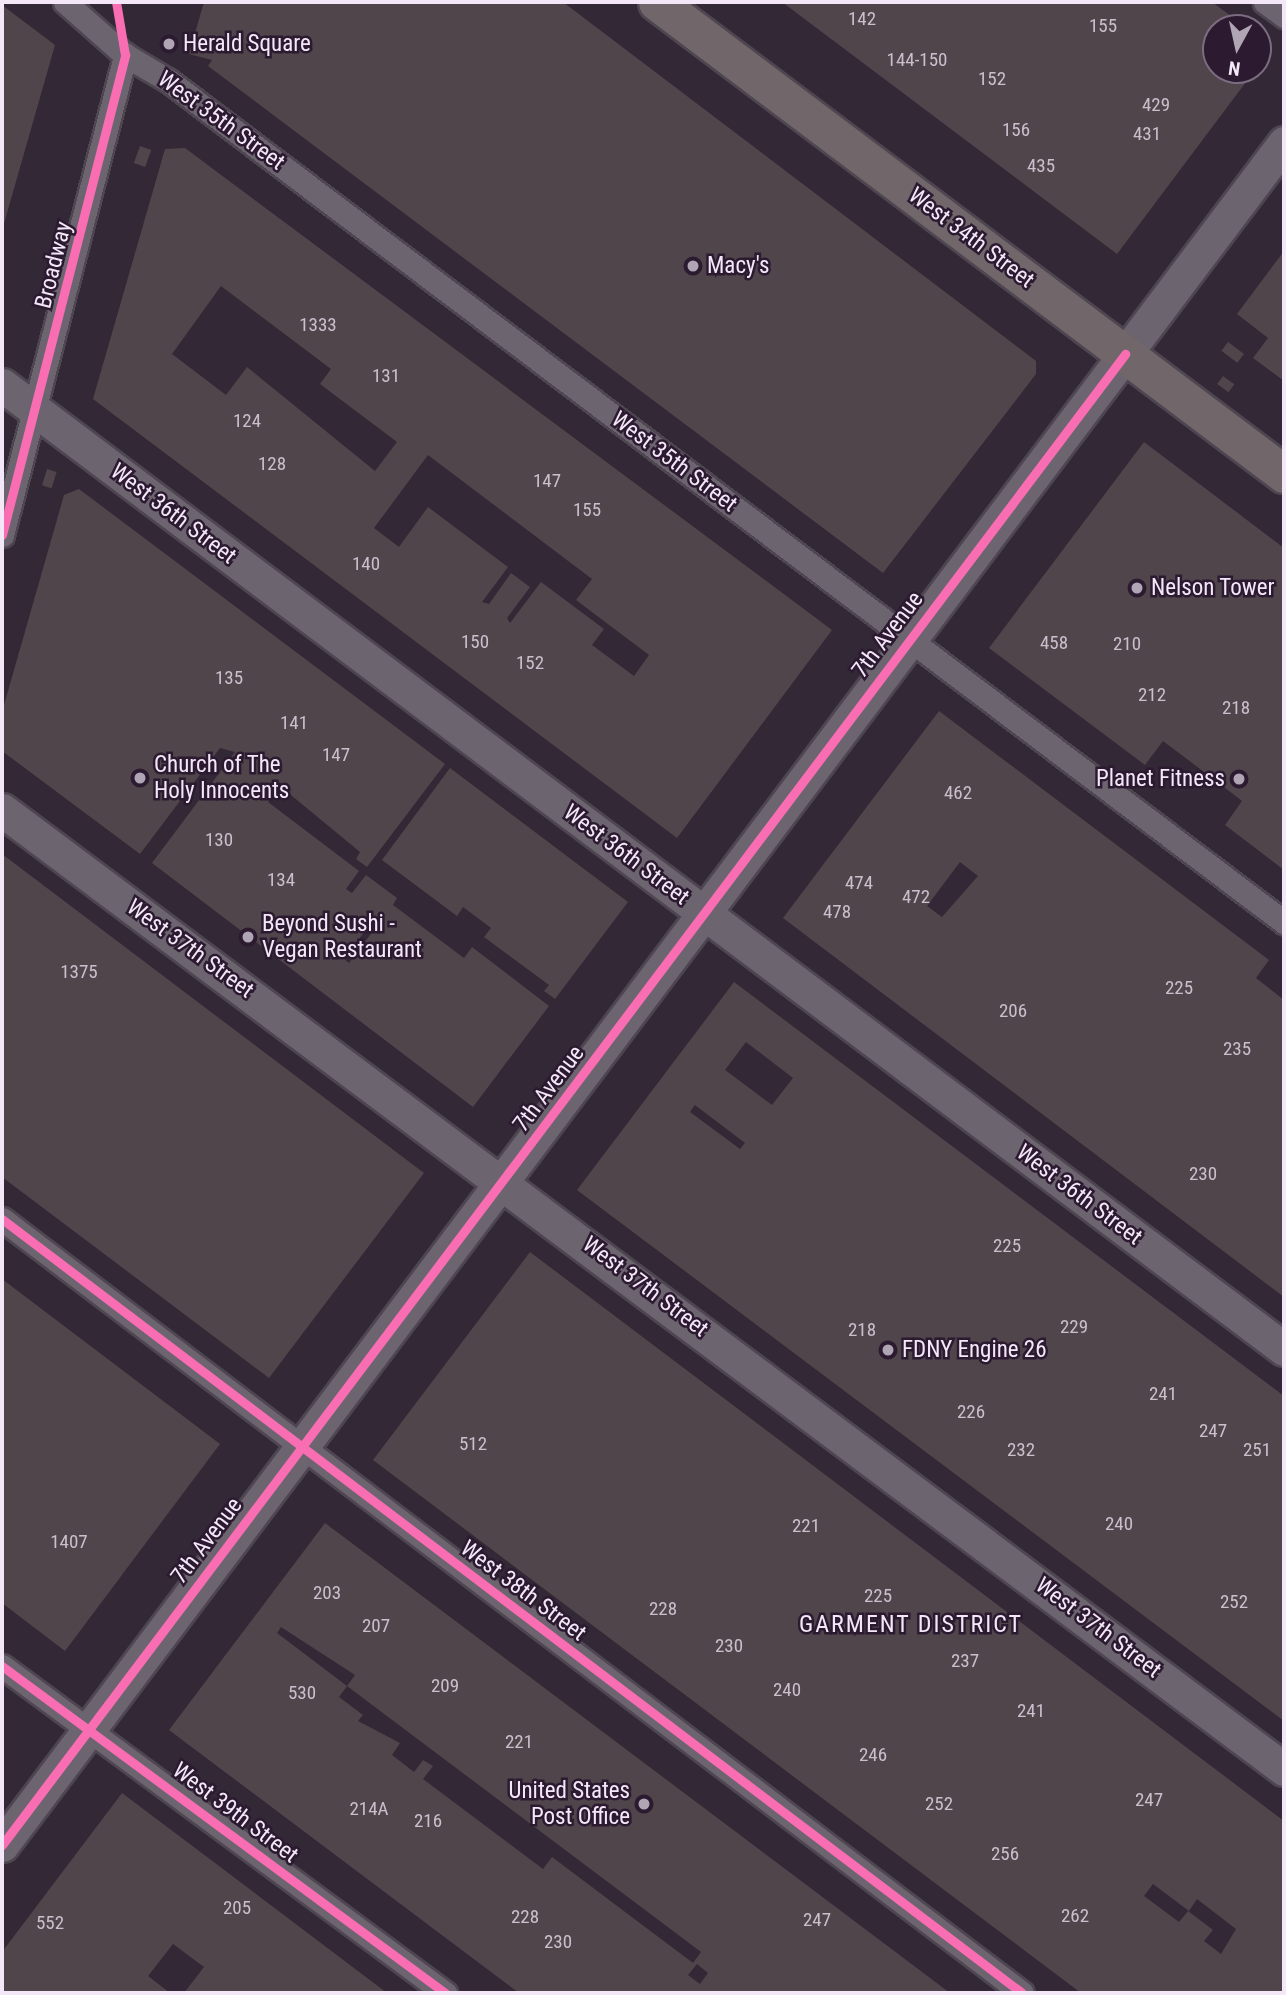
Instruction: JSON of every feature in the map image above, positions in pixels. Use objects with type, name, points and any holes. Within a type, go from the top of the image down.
[{"type":"main road","name":"West 34th Street","points":[[657,2],[1284,474]]},
{"type":"main road","name":"7th Avenue","points":[[2,1846],[1284,143]]},
{"type":"main road","name":"West 36th Street","points":[[2,385],[1284,1349]]},
{"type":"main road","name":"West 37th Street","points":[[2,810],[504,1181],[1284,1769]]},
{"type":"street","name":"West 35th Street","points":[[65,2],[125,55],[169,81],[1284,922]]},
{"type":"street","points":[[1265,2],[1284,16]]},
{"type":"street","name":"Broadway","points":[[2,535],[38,412],[125,55]]},
{"type":"street","name":"West 38th Street","points":[[2,1219],[1022,1993]]},
{"type":"street","name":"West 39th Street","points":[[2,1666],[445,1993]]},
{"type":"building","name":"Macy's","points":[[204,2],[563,2],[1036,361],[1036,374],[883,573],[208,66],[212,60],[189,54]]},
{"type":"building","points":[[782,2],[1212,2],[1228,14],[1202,14],[1202,84],[1244,84],[1117,254]]},
{"type":"building","points":[[2,5],[55,45],[3,227],[2,227]]},
{"type":"building","points":[[140,146],[151,150],[145,167],[134,163]]},
{"type":"building","points":[[185,148],[832,630],[677,838],[93,399],[165,149]],"holes":[[[221,286],[331,369],[320,384],[397,442],[375,471],[247,367],[226,395],[172,354]],[[428,455],[592,579],[576,600],[649,655],[634,676],[592,645],[604,629],[541,582],[510,623],[507,618],[530,587],[511,573],[489,604],[482,602],[508,567],[428,507],[399,547],[374,528]]]},
{"type":"building","points":[[1284,251],[1284,381],[1253,358],[1268,338],[1237,314]]},
{"type":"building","points":[[1228,342],[1244,354],[1237,363],[1221,351]]},
{"type":"building","points":[[1223,376],[1234,384],[1228,392],[1217,384]]},
{"type":"building","points":[[1144,442],[1284,548],[1284,870],[1225,825],[1242,801],[1163,741],[1145,765],[989,648]]},
{"type":"building","points":[[47,469],[57,472],[52,488],[42,485]]},
{"type":"building","points":[[79,489],[445,764],[367,867],[356,859],[360,852],[280,786],[268,802],[359,871],[346,889],[352,893],[366,875],[397,898],[393,905],[464,958],[472,947],[549,1006],[473,1107],[152,863],[235,752],[220,748],[140,854],[2,751],[2,712],[64,495]],"holes":[[[371,923],[376,927],[349,963],[344,959]]]},
{"type":"building","points":[[939,711],[1269,960],[1256,978],[1284,1000],[1284,1297],[783,918]],"holes":[[[960,862],[978,876],[942,917],[927,906]]]},
{"type":"building","points":[[450,768],[628,902],[555,999],[544,991],[549,985],[484,937],[491,928],[463,907],[457,916],[382,860]]},
{"type":"building","points":[[2,854],[424,1173],[269,1378],[2,1177]]},
{"type":"building","points":[[734,982],[1284,1396],[1284,1721],[577,1190]],"holes":[[[746,1042],[793,1078],[772,1105],[725,1070]],[[695,1105],[745,1143],[740,1149],[690,1112]]]},
{"type":"building","points":[[530,1252],[1284,1821],[1284,1993],[1081,1993],[373,1460]],"holes":[[[1153,1884],[1189,1911],[1197,1899],[1236,1929],[1221,1954],[1204,1941],[1213,1930],[1188,1911],[1179,1922],[1144,1896]]]},
{"type":"building","points":[[2,1279],[220,1444],[65,1651],[2,1603]]},
{"type":"building","points":[[325,1523],[950,1993],[519,1993],[169,1730]],"holes":[[[281,1627],[355,1675],[347,1686],[277,1633]],[[347,1686],[701,1952],[693,1963],[552,1857],[543,1869],[423,1779],[433,1766],[423,1760],[414,1772],[392,1755],[400,1743],[358,1721],[363,1715],[339,1697]],[[697,1964],[708,1973],[700,1984],[688,1975]]]},
{"type":"building","points":[[122,1793],[387,1993],[184,1993],[204,1967],[173,1944],[148,1976],[170,1993],[2,1993],[2,1952]]},
{"type":"cycle path","points":[[2,535],[125,55],[116,2]]},
{"type":"cycle path","points":[[2,1845],[1125,354]]},
{"type":"cycle path","points":[[2,1219],[1022,1993]]},
{"type":"cycle path","points":[[2,1666],[445,1993]]},
{"type":"place","name":"Herald Square","points":[[169,44]]},
{"type":"place","name":"Macy's","points":[[693,266]]},
{"type":"place","name":"Nelson Tower","points":[[1137,588]]},
{"type":"place","name":"Church of The Holy Innocents","points":[[140,778]]},
{"type":"place","name":"Planet Fitness","points":[[1239,779]]},
{"type":"place","name":"Beyond Sushi - Vegan Restaurant","points":[[248,937]]},
{"type":"place","name":"FDNY Engine 26","points":[[888,1350]]},
{"type":"place","name":"United States Post Office","points":[[644,1804]]},
{"type":"district","name":"GARMENT DISTRICT","points":[[911,1625]]}]
